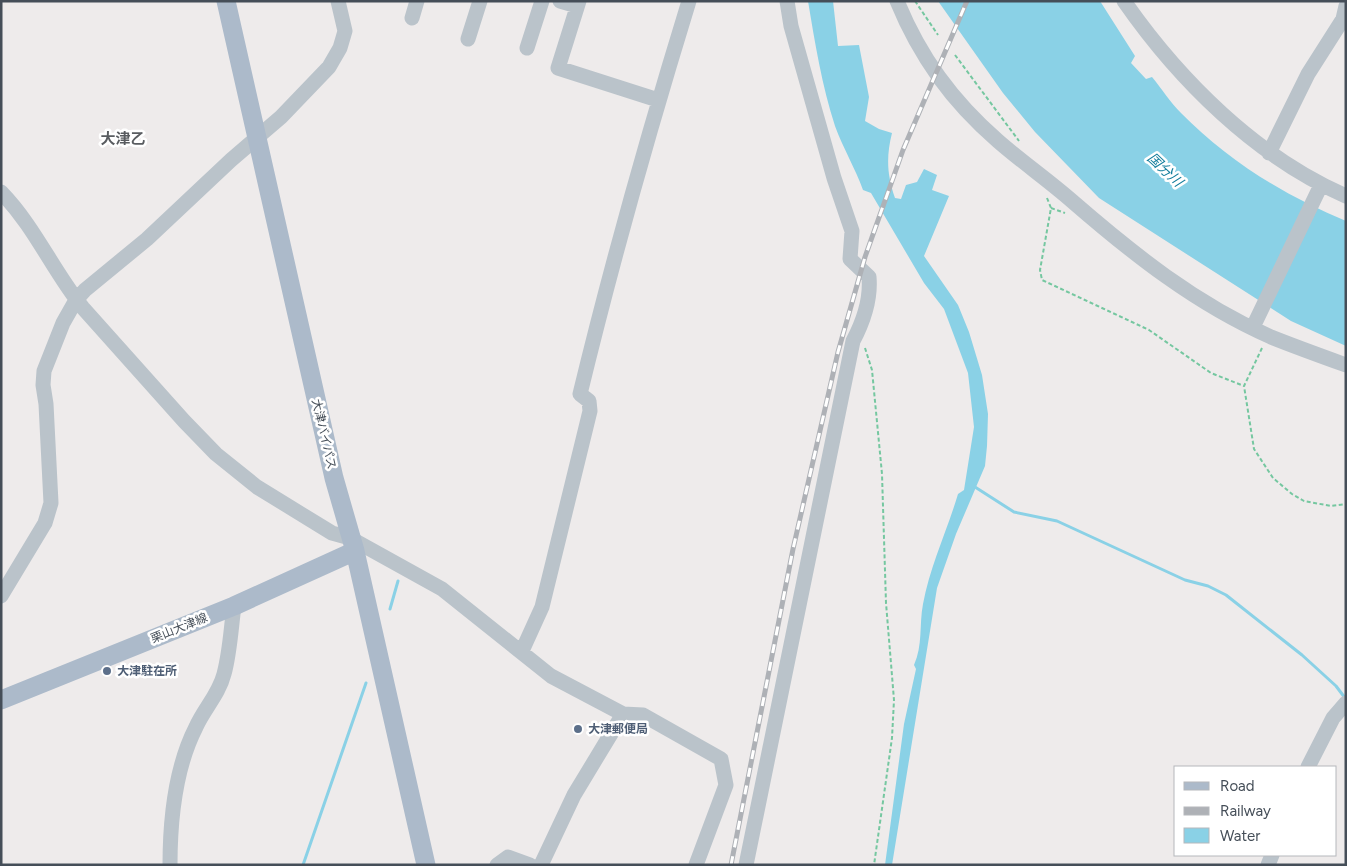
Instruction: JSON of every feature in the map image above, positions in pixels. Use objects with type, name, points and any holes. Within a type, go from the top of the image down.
[{"type":"main road","name":"大津バイパス","points":[[226,1],[334,478],[352,544],[426,865]]},
{"type":"main road","name":"栗山大津線","points":[[1,700],[234,606],[352,544]]},
{"type":"street","points":[[1,596],[45,523],[51,503],[46,404],[43,385],[44,370],[63,323],[76,300],[85,290],[147,239],[281,117],[329,67],[340,48],[345,31],[338,1]]},
{"type":"street","points":[[412,18],[417,1]]},
{"type":"street","points":[[468,39],[480,1]]},
{"type":"street","points":[[527,48],[542,1]]},
{"type":"street","points":[[560,1],[578,4],[558,68],[658,100]]},
{"type":"street","points":[[522,651],[542,607],[590,411],[589,401],[580,394],[604,292],[658,100],[689,1]]},
{"type":"street","points":[[746,865],[815,519],[853,341],[860,329],[870,290],[869,277],[850,259],[852,231],[834,178],[791,26],[787,1]]},
{"type":"street","points":[[897,1],[908,29],[945,87],[997,141],[1040,176],[1161,273],[1204,301],[1270,336],[1346,365]]},
{"type":"street","points":[[1124,1],[1151,40],[1217,108],[1269,152],[1318,188],[1346,196]]},
{"type":"street","points":[[1269,152],[1308,74],[1343,18],[1346,6]]},
{"type":"street","points":[[1253,327],[1318,188]]},
{"type":"street","points":[[1,192],[20,211],[76,300],[171,408],[216,454],[257,487],[332,533],[442,589],[551,676],[623,714],[644,715],[721,760],[726,784],[696,865]]},
{"type":"street","points":[[170,865],[170,836],[175,797],[195,727],[219,689],[224,673],[234,606]]},
{"type":"street","points":[[1309,766],[1333,718],[1346,703]]},
{"type":"street","points":[[541,865],[574,795],[623,714]]},
{"type":"street","points":[[497,865],[508,857],[530,865]]},
{"type":"path","points":[[915,1],[938,34]]},
{"type":"path","points":[[955,55],[1020,142]]},
{"type":"path","points":[[1040,176],[1051,208],[1040,270],[1042,280],[1149,330],[1211,373],[1244,386]]},
{"type":"path","points":[[860,329],[872,370],[882,474],[886,603],[894,700],[892,738],[874,865]]},
{"type":"path","points":[[1262,347],[1244,386],[1254,449],[1273,478],[1304,501],[1331,506],[1346,504]]},
{"type":"water","points":[[808,1],[833,1],[838,46],[859,45],[869,97],[865,121],[879,129],[892,133],[888,166],[895,198],[901,199],[906,185],[917,182],[924,169],[937,175],[932,190],[949,196],[924,256],[958,305],[969,332],[982,375],[988,414],[985,466],[956,534],[937,588],[892,865],[885,865],[904,724],[916,669],[914,665],[919,650],[923,604],[930,576],[958,494],[964,490],[974,427],[968,373],[944,309],[924,283],[871,193],[863,190],[838,134],[830,111],[823,80]]},
{"type":"water","name":"国分川","points":[[938,1],[1100,1],[1135,56],[1131,63],[1146,79],[1152,77],[1177,109],[1199,130],[1237,161],[1279,188],[1346,221],[1346,346],[1291,321],[1099,198],[1035,132],[1003,93]]},
{"type":"waterway","points":[[975,487],[1014,512],[1057,521],[1185,580],[1208,586],[1226,595],[1302,655],[1336,686],[1345,698]]},
{"type":"waterway","points":[[390,609],[398,581]]},
{"type":"waterway","points":[[303,865],[366,683]]},
{"type":"railway","points":[[731,865],[793,549],[838,352],[865,257],[903,150],[967,1]]},
{"type":"place","name":"大津駐在所","points":[[107,671]]},
{"type":"place","name":"大津郵便局","points":[[578,729]]},
{"type":"district","name":"大津乙","points":[[123,139]]}]
